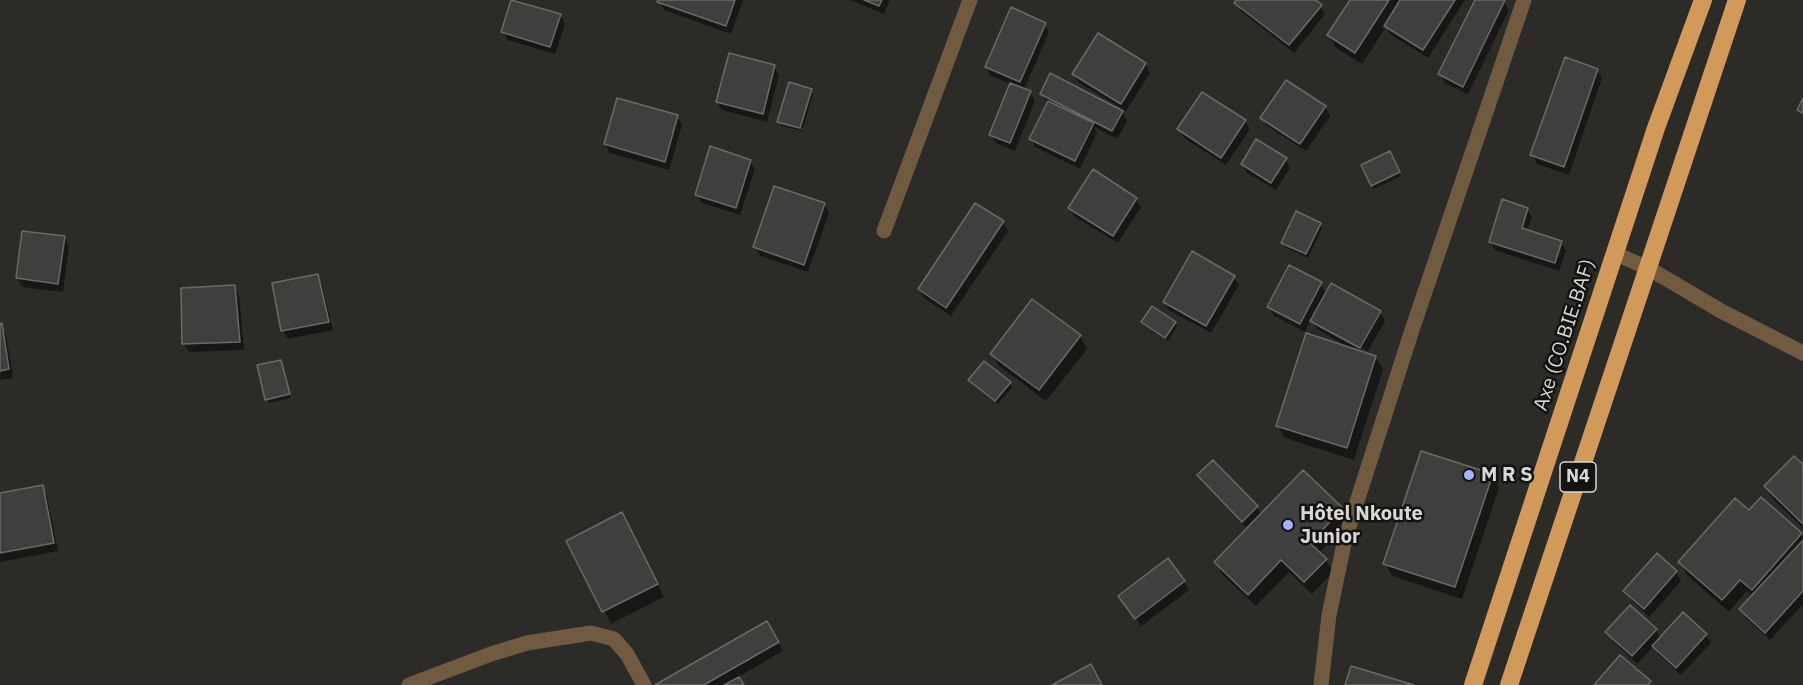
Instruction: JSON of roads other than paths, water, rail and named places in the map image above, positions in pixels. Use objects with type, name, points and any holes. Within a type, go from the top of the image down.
[{"type":"highway","name":"Axe (CO.BIE.BAF)","points":[[1473,685],[1656,128],[1703,0]]},
{"type":"highway","name":"N4","points":[[1509,685],[1737,0]]},
{"type":"highway","points":[[1690,37],[1719,51]]},
{"type":"street","points":[[884,231],[970,0]]},
{"type":"street","points":[[1321,685],[1329,615],[1345,539],[1405,351],[1524,0]]},
{"type":"street","points":[[1616,254],[1648,268],[1720,311],[1803,353]]},
{"type":"street","points":[[409,685],[527,643],[591,633],[614,639],[627,654],[644,685]]},
{"type":"place","name":"M R S","points":[[1469,475]]},
{"type":"place","name":"Hôtel Nkoute Junior","points":[[1288,525]]}]
